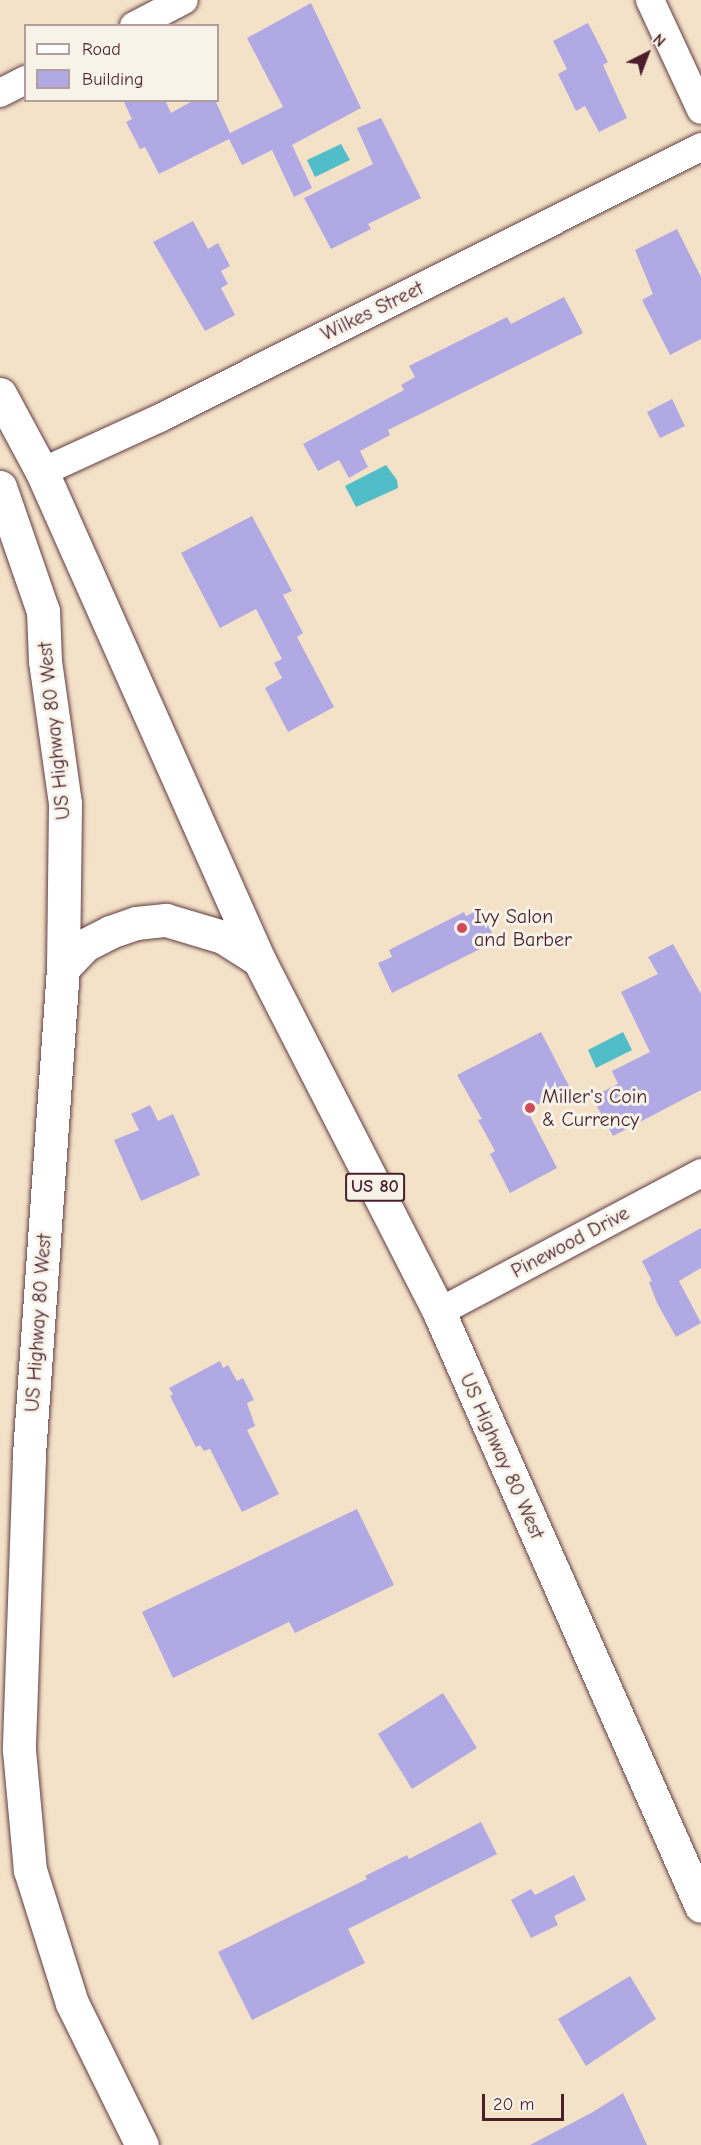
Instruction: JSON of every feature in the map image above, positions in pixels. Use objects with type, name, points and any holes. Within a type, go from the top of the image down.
[{"type":"main road","name":"US Highway 80 West","points":[[0,394],[42,472],[258,960],[439,1312],[701,1906]]},
{"type":"main road","name":"US Highway 80 West","points":[[0,487],[43,611],[45,661],[64,804],[63,968],[29,1458],[19,1739],[30,1870],[72,2003],[142,2145]]},
{"type":"main road","points":[[63,968],[85,945],[110,932],[136,923],[166,920],[223,937],[258,960]]},
{"type":"street","points":[[138,24],[184,0]]},
{"type":"street","points":[[650,0],[701,111]]},
{"type":"street","points":[[0,93],[24,81]]},
{"type":"street","name":"Wilkes Street","points":[[42,472],[160,418],[701,147]]},
{"type":"street","name":"Pinewood Drive","points":[[439,1312],[701,1173]]},
{"type":"water","points":[[341,144],[350,160],[315,177],[307,160]]},
{"type":"water","points":[[386,465],[397,480],[398,488],[356,507],[345,486]]},
{"type":"water","points":[[623,1032],[632,1050],[596,1068],[588,1050]]},
{"type":"building","points":[[311,3],[361,108],[292,145],[312,188],[294,197],[272,150],[242,165],[229,139],[159,174],[145,147],[140,149],[126,122],[132,119],[124,102],[166,102],[171,113],[190,102],[216,102],[230,133],[283,107],[247,38]]},
{"type":"building","points":[[588,23],[608,62],[603,65],[627,118],[599,132],[585,106],[576,111],[558,74],[567,69],[553,41]]},
{"type":"building","points":[[381,118],[421,198],[368,224],[371,229],[331,249],[304,198],[373,164],[357,128]]},
{"type":"building","points":[[193,221],[208,249],[218,243],[230,266],[221,271],[228,284],[221,288],[235,315],[205,331],[153,242]]},
{"type":"building","points":[[677,229],[701,277],[701,339],[670,355],[642,300],[653,294],[635,250]]},
{"type":"building","points":[[564,297],[583,333],[388,430],[390,435],[360,451],[368,467],[349,478],[339,460],[318,471],[303,444],[404,390],[401,385],[415,377],[409,366],[507,317],[511,324]]},
{"type":"building","points":[[672,399],[685,426],[660,438],[647,412]]},
{"type":"building","points":[[252,516],[292,591],[283,595],[303,633],[297,637],[334,707],[288,732],[265,688],[282,678],[274,663],[282,659],[256,609],[220,628],[181,553]]},
{"type":"building","points":[[480,909],[496,941],[392,993],[378,963],[392,957],[389,950],[464,912],[466,916]]},
{"type":"building","points":[[673,944],[701,994],[701,1090],[613,1136],[592,1097],[618,1084],[612,1071],[650,1052],[621,992],[658,974],[648,957]]},
{"type":"building","points":[[541,1032],[570,1088],[527,1110],[557,1168],[510,1193],[490,1154],[495,1151],[478,1120],[482,1119],[457,1075]]},
{"type":"building","points":[[150,1105],[158,1121],[173,1114],[200,1175],[141,1201],[114,1140],[139,1130],[131,1114]]},
{"type":"building","points":[[701,1228],[701,1268],[679,1281],[701,1323],[676,1337],[657,1303],[649,1282],[652,1281],[642,1261]]},
{"type":"building","points":[[220,1361],[223,1368],[228,1365],[237,1381],[243,1378],[254,1400],[247,1403],[255,1426],[247,1430],[279,1494],[242,1512],[210,1449],[204,1451],[200,1445],[196,1447],[170,1396],[173,1394],[169,1388]]},
{"type":"building","points":[[357,1509],[394,1585],[295,1633],[289,1622],[173,1678],[142,1612]]},
{"type":"building","points":[[443,1693],[477,1748],[412,1789],[378,1734]]},
{"type":"building","points":[[481,1822],[497,1854],[348,1929],[365,1963],[252,2020],[218,1952],[367,1879],[365,1876],[407,1855],[409,1859]]},
{"type":"building","points":[[574,1875],[586,1900],[554,1916],[558,1925],[531,1938],[511,1900],[531,1889],[535,1895]]},
{"type":"building","points":[[630,1976],[656,2019],[586,2066],[558,2019]]},
{"type":"building","points":[[623,2093],[647,2145],[530,2145],[593,2112]]},
{"type":"place","name":"Ivy Salon and Barber","points":[[462,928]]},
{"type":"place","name":"Miller's Coin & Currency","points":[[530,1108]]}]
